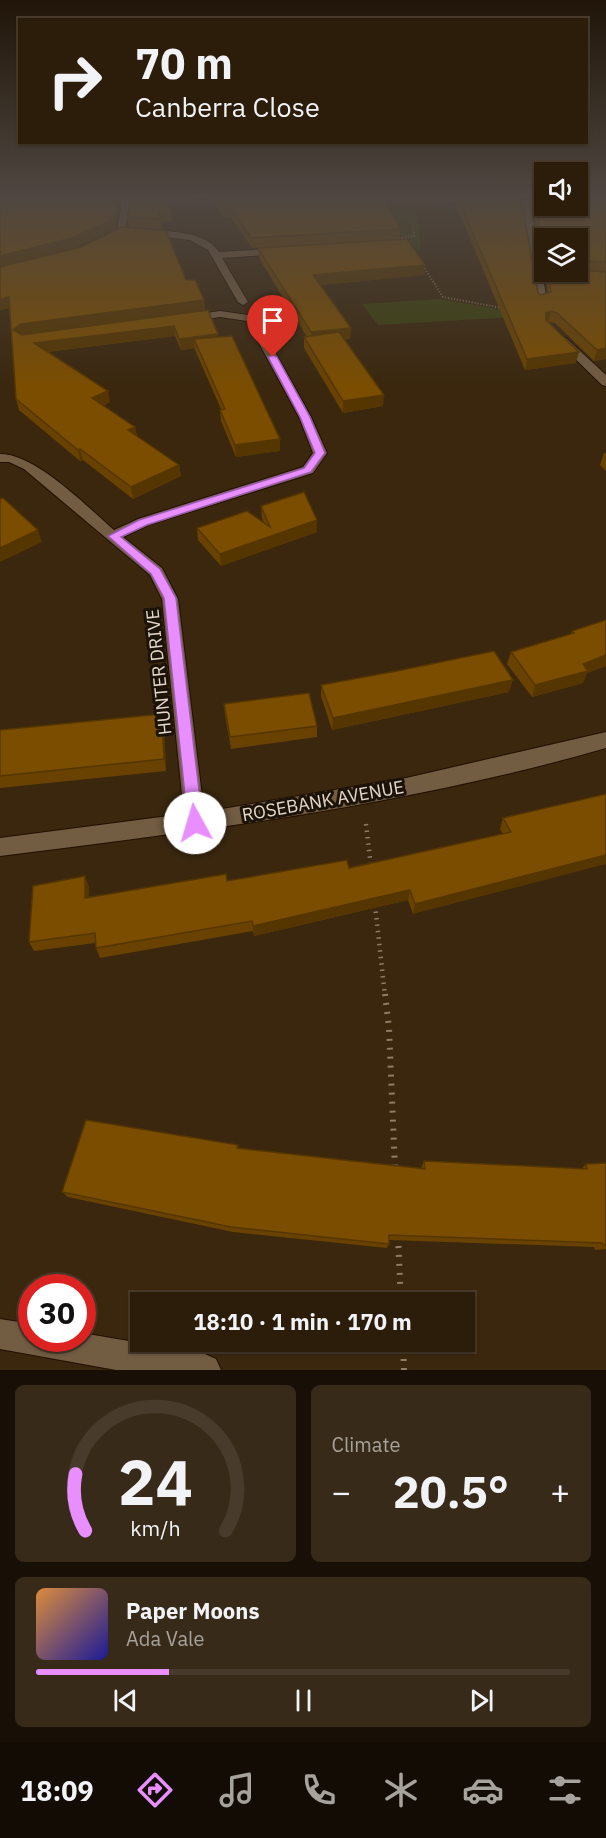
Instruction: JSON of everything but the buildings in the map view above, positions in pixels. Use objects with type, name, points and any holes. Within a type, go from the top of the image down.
[{"type":"street","points":[[220,259],[243,302]]},
{"type":"street","points":[[540,282],[543,301]]},
{"type":"street","points":[[113,536],[143,522],[308,470],[316,462],[320,453],[305,417],[251,318],[220,314],[174,320]]},
{"type":"street","points":[[555,333],[606,382]]},
{"type":"street","name":"HUNTER DRIVE","points":[[0,458],[11,458],[29,466],[156,572],[170,598],[195,823]]},
{"type":"street","name":"ROSEBANK AVENUE","points":[[0,847],[195,823],[363,796],[566,752],[606,740]]},
{"type":"street","points":[[0,1334],[205,1370]]},
{"type":"path","points":[[422,264],[443,297],[509,309]]},
{"type":"path","points":[[363,796],[372,878]]},
{"type":"path","points":[[375,901],[389,1029],[395,1171]]},
{"type":"path","points":[[398,1231],[401,1292]]},
{"type":"path","points":[[403,1352],[404,1370]]},
{"type":"green space","points":[[440,299],[510,311],[514,317],[378,325],[362,304]]},
{"type":"route","points":[[195,823],[170,598],[156,572],[113,536],[143,522],[308,470],[316,462],[320,453],[305,417],[273,357]]}]
